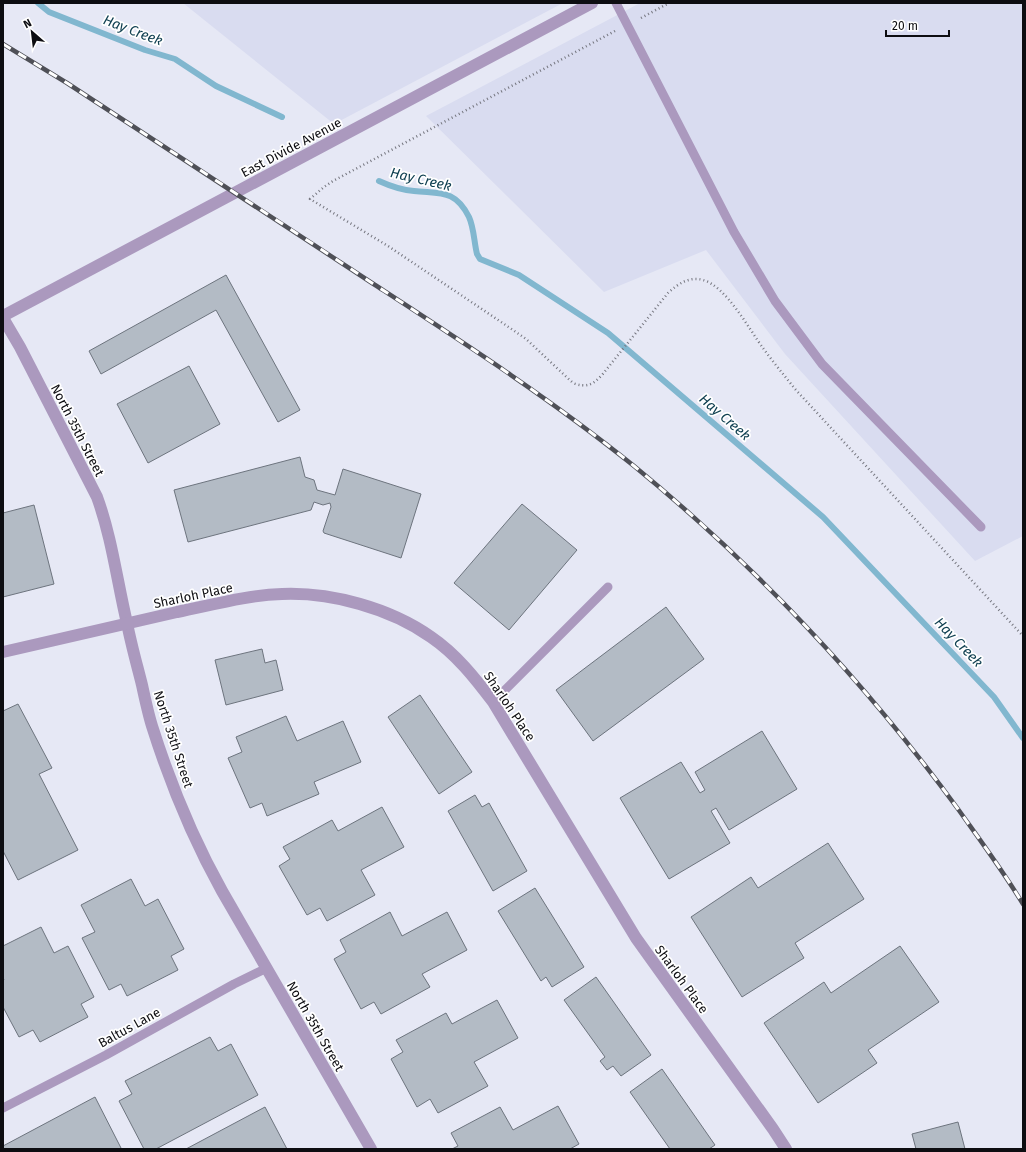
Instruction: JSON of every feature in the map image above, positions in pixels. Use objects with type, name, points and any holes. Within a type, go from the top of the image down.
[{"type":"street","name":"East Divide Avenue","points":[[3,317],[592,3]]},
{"type":"street","name":"North 35th Street","points":[[3,317],[97,496],[110,538],[127,623],[152,725],[165,764],[192,833],[208,865],[371,1149]]},
{"type":"street","name":"Sharloh Place","points":[[3,652],[253,596],[281,594],[308,594],[342,599],[373,608],[404,621],[431,637],[474,677],[493,702],[636,938],[786,1149]]},
{"type":"lane","points":[[616,3],[734,232],[775,301],[822,364],[982,527]]},
{"type":"lane","points":[[493,702],[608,587]]},
{"type":"lane","name":"Baltus Lane","points":[[3,1108],[106,1055],[234,984],[267,968]]},
{"type":"path","points":[[669,3],[333,181],[310,199],[388,246],[526,339],[573,383],[580,386],[589,385],[596,382],[650,314],[677,285],[686,280],[705,280],[719,289],[732,303],[762,347],[795,389],[1023,636]]},
{"type":"shaded area","points":[[183,3],[563,3],[334,124]]},
{"type":"shaded area","points":[[640,3],[1023,3],[1023,536],[975,561],[785,354],[706,250],[604,292],[426,116]]},
{"type":"building","points":[[226,275],[300,410],[278,422],[216,310],[101,374],[89,351]]},
{"type":"building","points":[[189,366],[220,424],[148,463],[117,404]]},
{"type":"building","points":[[300,457],[305,477],[314,480],[317,490],[335,495],[343,469],[421,494],[401,558],[324,533],[323,531],[331,507],[330,503],[323,505],[314,502],[311,510],[188,542],[174,490]]},
{"type":"building","points":[[522,504],[577,550],[509,630],[454,583]]},
{"type":"building","points":[[34,505],[54,584],[3,597],[3,513]]},
{"type":"building","points":[[666,607],[704,659],[593,741],[556,690]]},
{"type":"building","points":[[262,649],[265,663],[276,660],[283,690],[226,705],[215,660]]},
{"type":"building","points":[[420,695],[472,772],[439,794],[388,717]]},
{"type":"building","points":[[18,704],[52,768],[39,774],[78,850],[18,880],[3,851],[3,711]]},
{"type":"building","points":[[286,716],[297,741],[343,721],[361,762],[314,782],[319,794],[267,816],[262,803],[250,808],[228,758],[242,752],[236,737]]},
{"type":"building","points":[[762,731],[797,789],[729,830],[716,808],[711,811],[730,843],[669,879],[620,798],[681,762],[700,793],[705,790],[695,772]]},
{"type":"building","points":[[475,795],[482,807],[489,803],[527,871],[493,891],[448,811]]},
{"type":"building","points":[[382,807],[404,847],[361,870],[375,895],[327,921],[320,908],[307,915],[279,866],[290,859],[283,847],[332,820],[338,831]]},
{"type":"building","points":[[828,843],[864,899],[795,943],[804,958],[742,997],[691,917],[751,877],[758,888]]},
{"type":"building","points":[[131,879],[145,906],[158,899],[184,949],[171,956],[178,970],[127,996],[121,984],[109,990],[82,938],[95,932],[81,905]]},
{"type":"building","points":[[535,888],[584,967],[552,987],[546,977],[541,981],[498,911]]},
{"type":"building","points":[[390,912],[402,936],[447,912],[467,950],[422,974],[430,987],[381,1014],[374,1002],[361,1009],[334,959],[346,952],[340,940]]},
{"type":"building","points":[[41,927],[54,953],[68,946],[94,997],[81,1004],[88,1017],[40,1042],[33,1030],[19,1037],[3,1007],[3,946]]},
{"type":"building","points":[[900,946],[939,1002],[868,1050],[877,1063],[818,1103],[764,1023],[824,982],[831,993]]},
{"type":"building","points":[[596,977],[651,1055],[621,1076],[613,1066],[607,1070],[600,1061],[605,1057],[564,1000]]},
{"type":"building","points":[[497,1000],[518,1038],[474,1062],[488,1086],[438,1113],[430,1099],[417,1107],[391,1059],[403,1052],[396,1040],[446,1013],[452,1024]]},
{"type":"building","points":[[210,1037],[218,1051],[231,1044],[258,1095],[156,1149],[144,1149],[119,1101],[132,1094],[125,1081]]},
{"type":"building","points":[[662,1069],[715,1145],[709,1149],[670,1149],[630,1092]]},
{"type":"building","points":[[95,1097],[121,1148],[120,1149],[3,1149],[3,1146]]},
{"type":"building","points":[[558,1106],[579,1144],[570,1149],[452,1149],[458,1146],[451,1133],[500,1107],[513,1130]]},
{"type":"building","points":[[265,1107],[287,1149],[186,1149]]},
{"type":"building","points":[[958,1122],[965,1149],[916,1149],[912,1134]]},
{"type":"waterway","name":"Hay Creek","points":[[38,3],[49,12],[145,50],[175,59],[216,86],[282,117]]},
{"type":"waterway","name":"Hay Creek","points":[[379,181],[405,190],[439,193],[452,197],[464,208],[471,221],[477,254],[480,259],[519,275],[608,333],[823,517],[994,697],[1023,738]]},
{"type":"railway","points":[[3,44],[67,83],[472,349],[571,417],[634,466],[679,504],[766,585],[847,671],[885,716],[958,809],[1023,904]]}]
